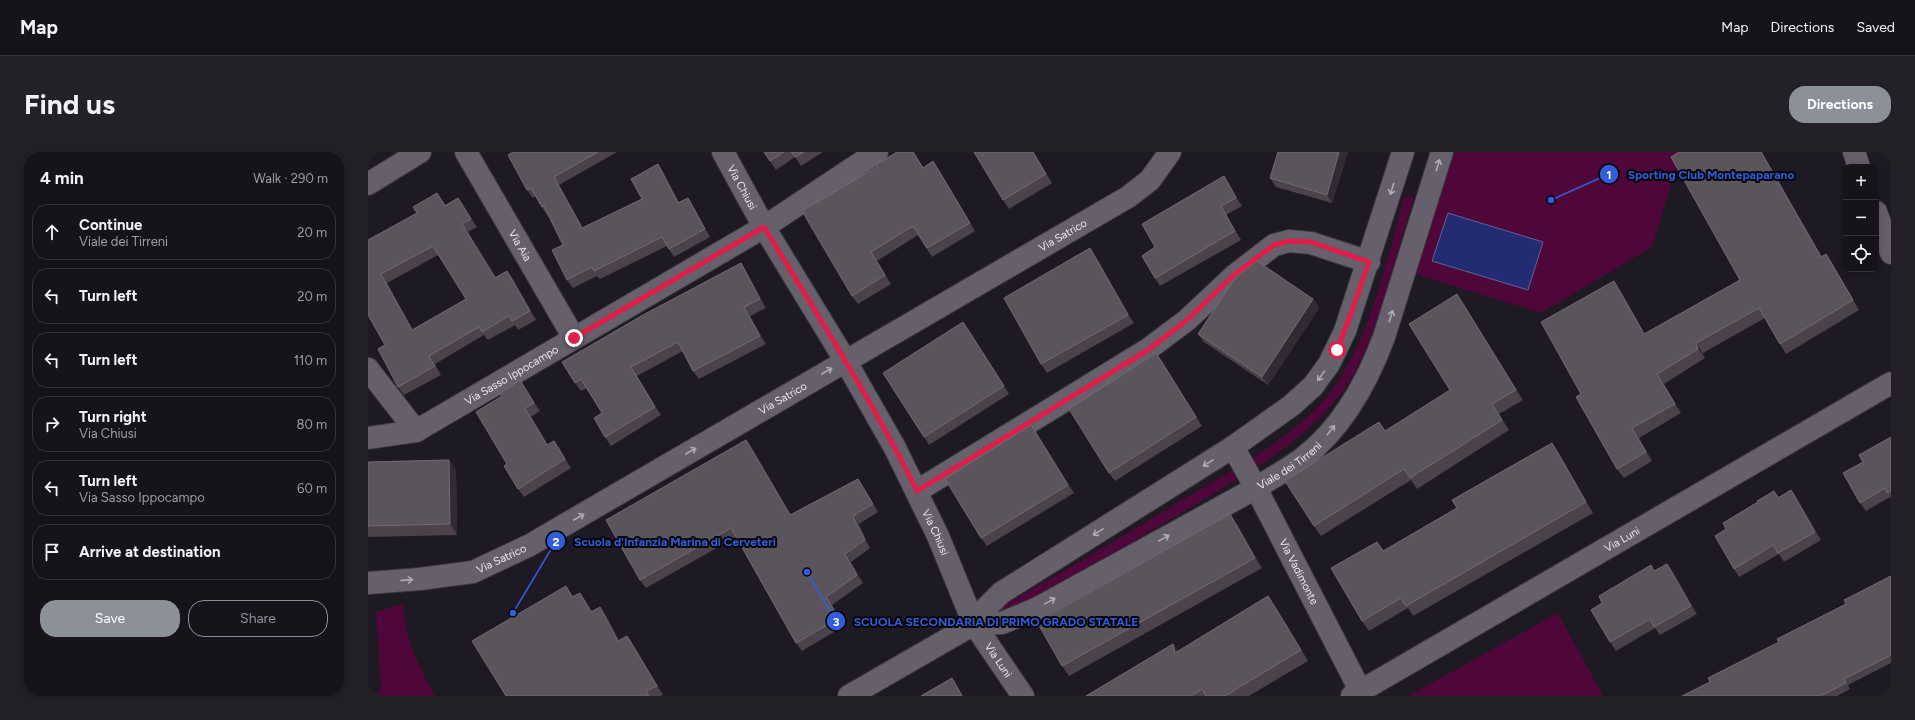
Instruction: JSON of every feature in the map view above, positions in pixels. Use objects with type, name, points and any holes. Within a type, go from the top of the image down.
[{"type":"street","points":[[368,184],[420,152]]},
{"type":"street","name":"Via Aia","points":[[466,152],[574,338]]},
{"type":"street","name":"Via Chiusi","points":[[723,152],[764,227],[845,360],[895,448],[938,536],[974,624]]},
{"type":"street","name":"Via Sasso Ippocampo","points":[[416,431],[764,227],[877,152]]},
{"type":"street","name":"Via Satrico","points":[[368,583],[420,579],[473,572],[530,545],[845,360],[1128,197],[1150,180],[1170,152]]},
{"type":"street","name":"Viale dei Tirreni","points":[[849,696],[974,624],[989,604],[1001,593],[1233,447],[1292,405],[1322,376],[1345,331],[1369,262],[1403,152]]},
{"type":"street","name":"Viale dei Tirreni","points":[[974,624],[1002,623],[1027,613],[1256,488],[1291,466],[1318,445],[1343,414],[1367,378],[1384,337],[1442,152]]},
{"type":"street","points":[[1854,152],[1859,164]]},
{"type":"street","points":[[1879,220],[1891,253]]},
{"type":"street","points":[[917,491],[1148,350],[1187,320],[1235,274],[1274,245],[1289,241],[1311,242],[1369,262]]},
{"type":"street","points":[[368,369],[416,431],[368,438]]},
{"type":"street","name":"Via Luni","points":[[1359,694],[1891,383]]},
{"type":"street","name":"Via Vadimonte","points":[[1233,447],[1256,488],[1359,694]]},
{"type":"street","name":"Via Luni","points":[[974,624],[1023,696]]},
{"type":"shaded area","points":[[1450,152],[1681,152],[1652,247],[1541,313],[1412,273]]},
{"type":"shaded area","points":[[1411,195],[1413,200],[1386,294],[1370,340],[1349,382],[1315,423],[1294,441],[1248,473],[1006,616],[1000,614],[1001,607],[1247,462],[1290,432],[1327,397],[1341,377],[1363,335],[1386,266],[1404,197]]},
{"type":"shaded area","points":[[1448,213],[1543,242],[1528,290],[1432,261]]},
{"type":"shaded area","points":[[403,604],[406,628],[413,652],[435,696],[375,696],[381,687],[376,612]]},
{"type":"shaded area","points":[[1558,613],[1603,696],[1408,696]]},
{"type":"building","points":[[513,152],[598,152],[554,177],[582,228],[642,199],[631,179],[658,164],[678,203],[688,198],[705,229],[669,249],[662,237],[594,271],[592,267],[567,280],[552,250],[563,245],[544,206],[542,207],[531,188],[527,190],[508,155]]},
{"type":"building","points":[[764,152],[784,152],[770,161]]},
{"type":"building","points":[[791,152],[804,152],[795,157]]},
{"type":"building","points":[[897,152],[913,152],[923,168],[933,161],[970,223],[927,248],[913,226],[871,252],[885,275],[852,296],[802,211],[877,167],[876,165]]},
{"type":"building","points":[[974,152],[1033,152],[1046,174],[1003,200]]},
{"type":"building","points":[[1278,152],[1339,152],[1327,195],[1270,178]]},
{"type":"building","points":[[1679,152],[1761,152],[1821,257],[1826,254],[1853,300],[1780,344],[1759,308],[1696,343],[1698,349],[1657,374],[1675,404],[1632,428],[1646,452],[1617,469],[1576,397],[1581,394],[1541,322],[1614,281],[1644,334],[1740,280],[1671,157]]},
{"type":"building","points":[[1224,176],[1236,198],[1221,206],[1235,231],[1155,278],[1142,256],[1155,247],[1142,224]]},
{"type":"building","points":[[437,193],[445,206],[458,198],[471,219],[462,224],[495,278],[507,271],[530,311],[512,321],[509,316],[482,332],[479,327],[429,356],[435,366],[398,387],[378,349],[385,345],[368,315],[368,240],[417,213],[413,207]],"holes":[[[433,246],[466,299],[412,330],[381,274]]]},
{"type":"building","points":[[1090,248],[1128,315],[1041,364],[1004,298]]},
{"type":"building","points":[[1257,261],[1313,299],[1262,377],[1198,334],[1236,277]]},
{"type":"building","points":[[741,263],[760,299],[744,307],[760,336],[693,371],[678,342],[631,367],[655,407],[605,437],[594,418],[602,413],[581,379],[575,383],[562,362],[643,315]]},
{"type":"building","points":[[1457,294],[1516,390],[1492,404],[1502,420],[1410,478],[1404,469],[1314,526],[1285,481],[1379,422],[1385,431],[1450,390],[1409,324]]},
{"type":"building","points":[[963,322],[1004,386],[924,437],[883,373]]},
{"type":"building","points":[[1156,353],[1196,417],[1109,473],[1069,409]]},
{"type":"building","points":[[520,380],[534,403],[525,408],[547,445],[554,441],[565,459],[518,489],[504,466],[507,464],[476,412],[502,396],[500,393]]},
{"type":"building","points":[[1031,425],[1068,485],[981,538],[945,479]]},
{"type":"building","points":[[1891,437],[1891,491],[1887,493],[1885,488],[1860,503],[1843,473],[1863,462],[1859,455]]},
{"type":"building","points":[[746,440],[790,515],[858,479],[873,504],[853,516],[865,540],[845,554],[857,575],[826,597],[839,618],[796,643],[731,528],[640,580],[606,520]]},
{"type":"building","points":[[1552,443],[1586,502],[1406,606],[1401,598],[1362,621],[1331,568],[1377,542],[1383,551],[1457,508],[1452,500]]},
{"type":"building","points":[[449,460],[450,524],[368,526],[368,462]]},
{"type":"building","points":[[1791,490],[1815,532],[1778,553],[1773,545],[1734,569],[1715,536],[1726,529],[1723,523],[1774,491],[1778,498]]},
{"type":"building","points":[[1230,514],[1255,558],[1062,666],[1037,622]]},
{"type":"building","points":[[1667,564],[1691,606],[1654,627],[1650,619],[1610,642],[1591,610],[1602,603],[1599,596],[1651,565],[1654,571]]},
{"type":"building","points":[[1891,576],[1891,655],[1844,679],[1846,683],[1820,696],[1682,696],[1710,682],[1708,678],[1779,642],[1777,639],[1846,604],[1844,600]]},
{"type":"building","points":[[566,586],[572,597],[580,593],[591,612],[600,607],[618,641],[627,636],[657,686],[646,691],[649,696],[506,696],[472,641]]},
{"type":"building","points":[[1268,596],[1301,650],[1225,696],[1206,696],[1202,689],[1191,696],[1086,696],[1173,644],[1175,653]]},
{"type":"building","points":[[952,678],[962,696],[921,696]]},
{"type":"place","name":"Sporting Club Montepaparano","points":[[1551,200]]},
{"type":"place","name":"SCUOLA SECONDARIA DI PRIMO GRADO STATALE","points":[[807,572]]},
{"type":"place","name":"Scuola d'Infanzia Marina di Cerveteri","points":[[513,613]]},
{"type":"route","points":[[574,338],[764,227],[845,360],[907,469],[917,491],[1148,350],[1187,320],[1235,274],[1274,245],[1296,240],[1311,242],[1369,262],[1337,350]]}]
